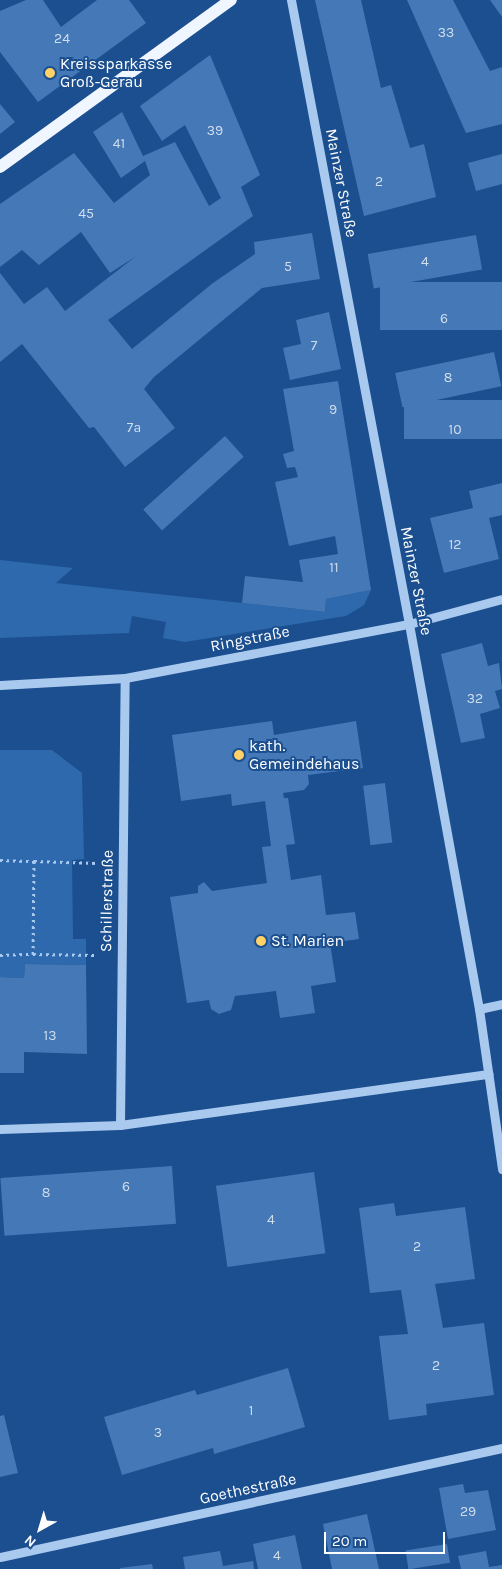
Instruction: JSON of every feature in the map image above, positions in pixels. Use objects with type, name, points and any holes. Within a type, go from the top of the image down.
[{"type":"main road","points":[[0,167],[231,0]]},
{"type":"street","name":"Mainzer Straße","points":[[290,0],[409,624],[479,1008],[502,1169]]},
{"type":"street","name":"Ringstraße","points":[[0,685],[125,678],[409,624],[502,599]]},
{"type":"street","name":"Schillerstraße","points":[[120,1125],[125,678]]},
{"type":"street","points":[[479,1008],[502,1004]]},
{"type":"street","points":[[0,1130],[120,1125],[488,1074]]},
{"type":"street","name":"Goethestraße","points":[[0,1557],[502,1448]]},
{"type":"path","points":[[0,860],[97,863]]},
{"type":"path","points":[[33,954],[34,861]]},
{"type":"path","points":[[0,955],[99,954]]},
{"type":"shaded area","points":[[0,560],[73,568],[56,583],[325,612],[326,599],[371,590],[364,605],[346,616],[185,642],[163,638],[166,622],[132,616],[129,633],[0,638]]},
{"type":"shaded area","points":[[0,750],[52,750],[82,773],[84,859],[72,860],[73,939],[86,939],[86,965],[25,964],[24,978],[0,977]]},
{"type":"building","points":[[26,0],[43,0],[61,27],[97,0],[129,0],[146,23],[38,102],[0,52],[0,11]]},
{"type":"building","points":[[315,0],[361,0],[381,88],[391,85],[410,148],[424,144],[436,197],[364,216]]},
{"type":"building","points":[[407,0],[453,0],[490,71],[502,67],[502,124],[466,133]]},
{"type":"building","points":[[490,0],[502,0],[502,17]]},
{"type":"building","points":[[210,55],[260,175],[241,187],[253,216],[108,320],[132,349],[213,283],[255,254],[254,242],[312,233],[320,279],[262,288],[154,377],[144,389],[175,428],[125,467],[94,427],[89,428],[22,344],[0,362],[0,273],[24,304],[47,287],[65,311],[135,257],[110,273],[81,232],[39,265],[22,250],[0,267],[0,204],[74,153],[114,203],[150,175],[145,161],[121,178],[93,132],[122,112],[143,156],[175,142],[209,206],[221,198],[185,125],[162,141],[140,106]]},
{"type":"building","points":[[0,104],[15,122],[0,134]]},
{"type":"building","points":[[502,154],[502,184],[476,191],[468,163]]},
{"type":"building","points":[[476,235],[482,269],[374,289],[368,254]]},
{"type":"building","points":[[380,282],[502,282],[502,330],[380,330]]},
{"type":"building","points":[[329,312],[341,369],[290,380],[283,348],[301,344],[296,320]]},
{"type":"building","points":[[494,352],[501,386],[402,407],[395,373]]},
{"type":"building","points":[[338,381],[371,590],[326,599],[325,612],[242,603],[245,576],[303,582],[299,560],[338,554],[335,536],[289,546],[275,482],[298,477],[295,467],[287,468],[283,454],[294,451],[283,389]]},
{"type":"building","points":[[404,400],[502,400],[502,439],[404,439]]},
{"type":"building","points":[[225,436],[244,457],[162,530],[143,510]]},
{"type":"building","points":[[502,483],[502,515],[489,518],[499,559],[444,573],[430,518],[473,508],[469,491]]},
{"type":"building","points":[[482,643],[488,666],[499,663],[502,689],[495,691],[500,708],[480,714],[485,738],[461,743],[441,654]]},
{"type":"building","points":[[272,721],[274,735],[356,721],[363,768],[308,775],[309,784],[304,790],[283,793],[284,798],[288,798],[295,844],[286,845],[291,880],[321,875],[326,915],[355,912],[359,939],[330,943],[336,982],[311,986],[315,1013],[280,1018],[276,991],[235,996],[231,1010],[219,1014],[211,1009],[209,1000],[187,1003],[170,897],[198,893],[198,886],[204,882],[212,891],[267,883],[262,847],[271,846],[265,801],[232,806],[231,794],[181,801],[172,735]]},
{"type":"building","points":[[385,783],[392,843],[370,845],[363,786]]},
{"type":"building","points":[[25,964],[86,965],[87,1054],[24,1052],[24,1073],[0,1073],[0,977],[24,978]]},
{"type":"building","points":[[172,1166],[176,1224],[4,1236],[0,1178]]},
{"type":"building","points":[[314,1172],[325,1253],[227,1267],[216,1186]]},
{"type":"building","points":[[394,1203],[396,1216],[465,1207],[475,1279],[435,1284],[443,1328],[484,1323],[494,1395],[426,1404],[427,1415],[389,1420],[379,1336],[408,1334],[401,1290],[370,1293],[359,1208]]},
{"type":"building","points":[[288,1368],[305,1427],[214,1454],[213,1448],[122,1475],[104,1417],[195,1390],[197,1395]]},
{"type":"building","points":[[4,1415],[18,1473],[0,1477],[0,1416]]},
{"type":"building","points":[[463,1484],[465,1493],[488,1490],[496,1530],[448,1539],[439,1488]]},
{"type":"building","points":[[367,1514],[379,1569],[332,1569],[323,1524]]},
{"type":"building","points":[[295,1535],[302,1569],[258,1569],[253,1544]]},
{"type":"building","points":[[447,1544],[450,1563],[408,1569],[406,1551]]},
{"type":"building","points":[[220,1551],[223,1566],[253,1561],[254,1569],[185,1569],[183,1557]]},
{"type":"building","points":[[486,1551],[489,1567],[502,1565],[502,1569],[461,1569],[458,1556]]},
{"type":"building","points":[[152,1564],[153,1569],[120,1569],[120,1568]]},
{"type":"place","name":"Kreissparkasse Groß-Gerau","points":[[50,73]]},
{"type":"place","name":"kath. Gemeindehaus","points":[[239,755]]},
{"type":"place","name":"St. Marien","points":[[261,941]]}]
